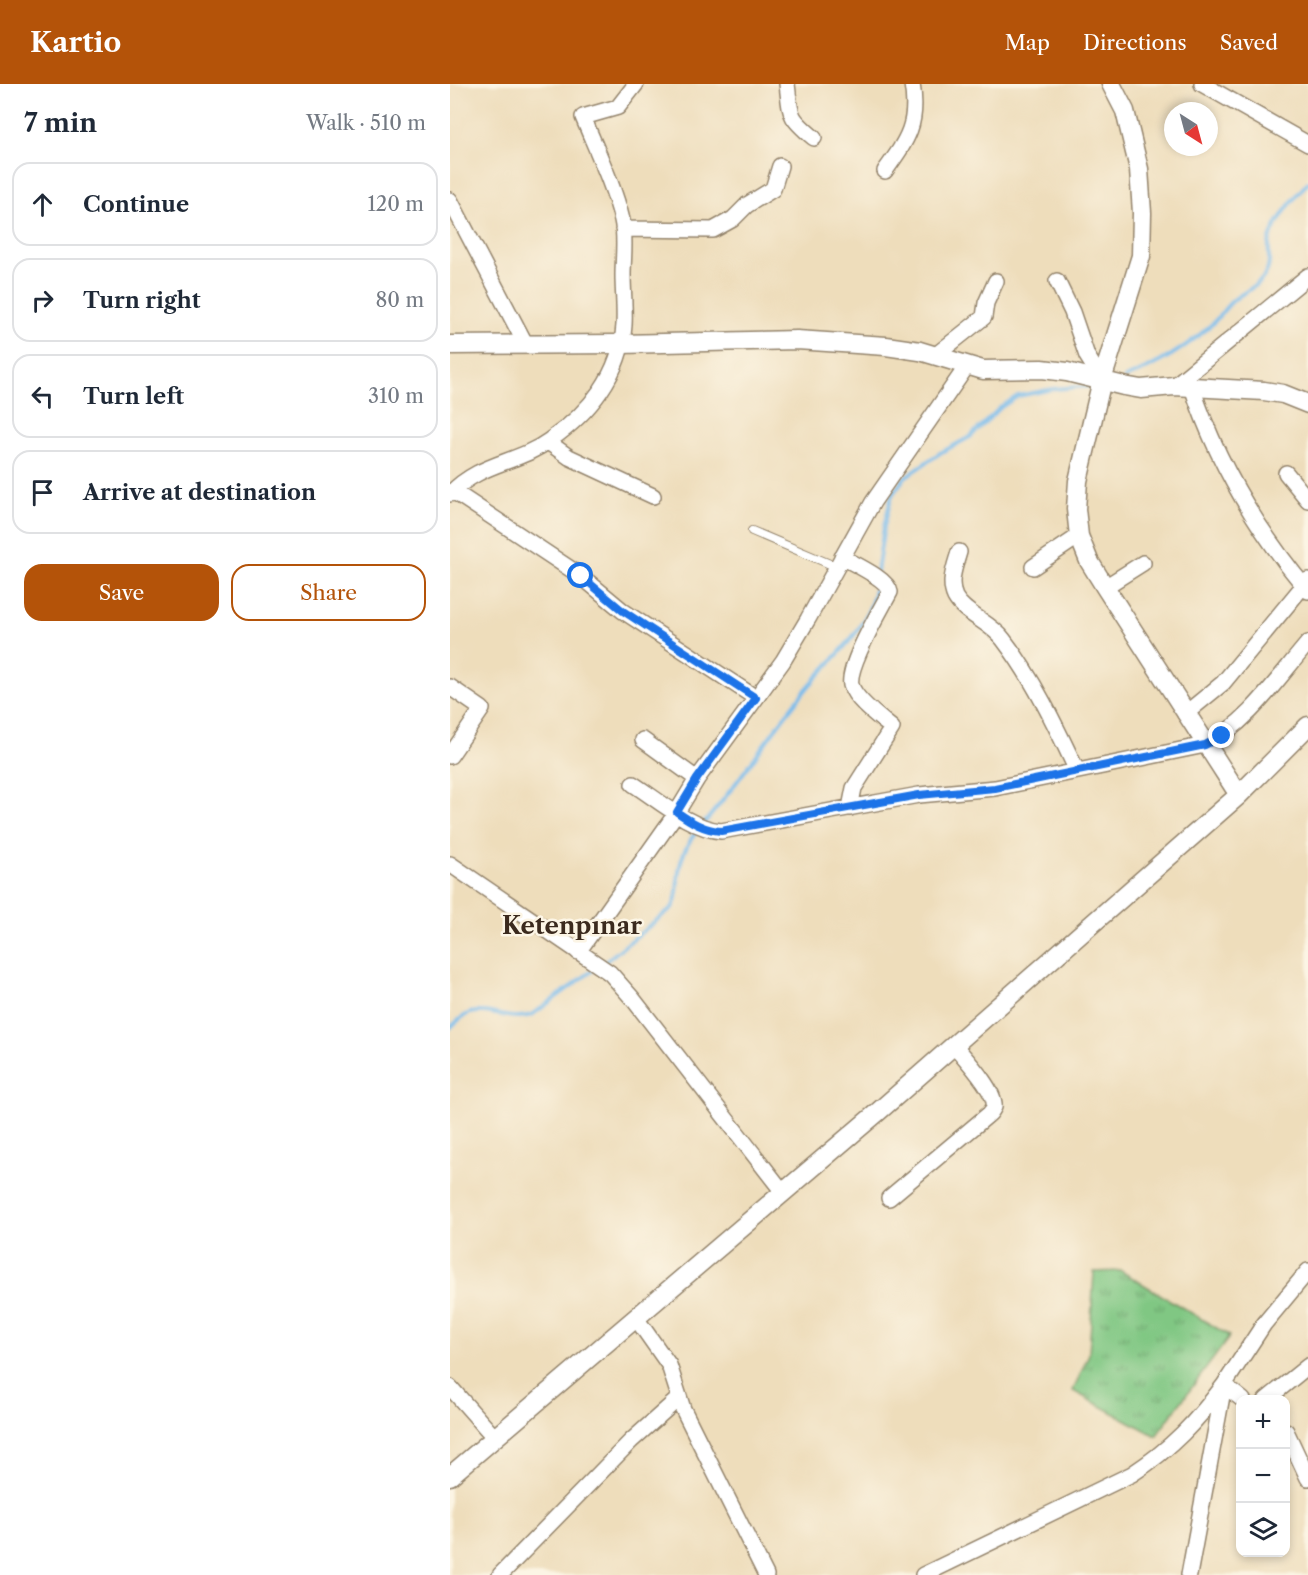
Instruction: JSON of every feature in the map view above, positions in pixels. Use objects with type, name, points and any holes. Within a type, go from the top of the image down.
[{"type":"street","points":[[636,84],[618,107],[583,117],[612,191],[623,229],[624,326],[611,376],[590,405],[548,442],[530,452],[470,476],[451,493],[581,576],[623,611],[756,698]]},
{"type":"street","points":[[787,84],[791,116],[794,122],[814,138]]},
{"type":"street","points":[[885,171],[912,128],[915,112],[912,84]]},
{"type":"street","points":[[1103,84],[1125,111]]},
{"type":"street","points":[[1111,84],[1125,111],[1139,170],[1142,213],[1141,256],[1102,380],[1078,482],[1076,509],[1079,536],[1089,561],[1105,587],[1239,795]]},
{"type":"street","points":[[1202,84],[1308,144]]},
{"type":"street","points":[[623,229],[714,230],[773,189],[780,166]]},
{"type":"street","points":[[450,200],[526,345]]},
{"type":"street","points":[[1183,387],[1308,276]]},
{"type":"street","points":[[936,355],[984,317],[986,303],[996,281]]},
{"type":"street","points":[[1057,281],[1072,312],[1087,356],[1102,380]]},
{"type":"street","points":[[450,345],[797,340],[886,346],[936,355],[983,370],[1042,369],[1141,388],[1183,387],[1264,391],[1283,394],[1308,404]]},
{"type":"street","points":[[578,952],[677,812],[697,779],[783,661],[873,501],[967,366]]},
{"type":"street","points":[[1183,387],[1202,417],[1238,495],[1306,586],[1223,683],[1185,714]]},
{"type":"street","points":[[548,442],[569,457],[653,496]]},
{"type":"street","points":[[1286,473],[1308,500]]},
{"type":"street","points":[[1033,567],[1079,536]]},
{"type":"street","points":[[959,552],[952,580],[956,598],[960,604],[993,627],[1004,640],[1037,693],[1077,771]]},
{"type":"street","points":[[839,562],[876,577],[890,588],[858,655],[852,670],[851,684],[856,696],[892,728],[854,788],[850,808]]},
{"type":"street","points":[[1105,587],[1143,563]]},
{"type":"street","points":[[633,784],[694,824],[721,831],[919,795],[995,788],[1205,745],[1222,736],[1242,719],[1308,644]]},
{"type":"street","points":[[450,687],[482,709],[450,756]]},
{"type":"street","points":[[450,1476],[954,1045],[1239,795],[1308,726]]},
{"type":"street","points":[[643,740],[697,779]]},
{"type":"street","points":[[450,864],[610,973],[633,999],[783,1192]]},
{"type":"street","points":[[889,1198],[973,1129],[994,1108],[989,1089],[954,1045]]},
{"type":"street","points":[[923,1575],[1132,1474],[1155,1459],[1197,1420],[1264,1324],[1308,1271]]},
{"type":"street","points":[[636,1318],[669,1365],[683,1409],[766,1575]]},
{"type":"street","points":[[1272,1395],[1308,1366]]},
{"type":"street","points":[[1224,1384],[1237,1395]]},
{"type":"street","points":[[1189,1575],[1224,1384]]},
{"type":"street","points":[[450,1387],[495,1438]]},
{"type":"street","points":[[500,1575],[632,1441],[680,1398]]},
{"type":"street","points":[[1290,1440],[1308,1478]]},
{"type":"lane","points":[[752,531],[839,562]]},
{"type":"green space","points":[[1121,1271],[1230,1336],[1156,1436],[1073,1391],[1089,1354],[1094,1272]]},
{"type":"waterway","points":[[1125,378],[1160,362],[1192,341],[1214,322],[1232,301],[1261,280],[1268,268],[1271,236],[1285,211],[1308,182]]},
{"type":"waterway","points":[[877,572],[884,526],[892,495],[905,477],[940,453],[970,437],[1001,407],[1018,396],[1053,389],[1092,386]]},
{"type":"waterway","points":[[704,823],[791,708],[849,642],[867,615],[876,583]]},
{"type":"waterway","points":[[602,964],[672,908],[682,858],[699,829]]},
{"type":"waterway","points":[[450,1028],[470,1013],[485,1012],[515,1017],[532,1015],[596,968]]},
{"type":"district","name":"Ketenpınar","points":[[572,926]]},
{"type":"route","points":[[581,576],[623,611],[756,698],[697,779],[677,812],[694,824],[711,830],[721,831],[919,795],[995,788],[1205,745],[1222,736]]}]
